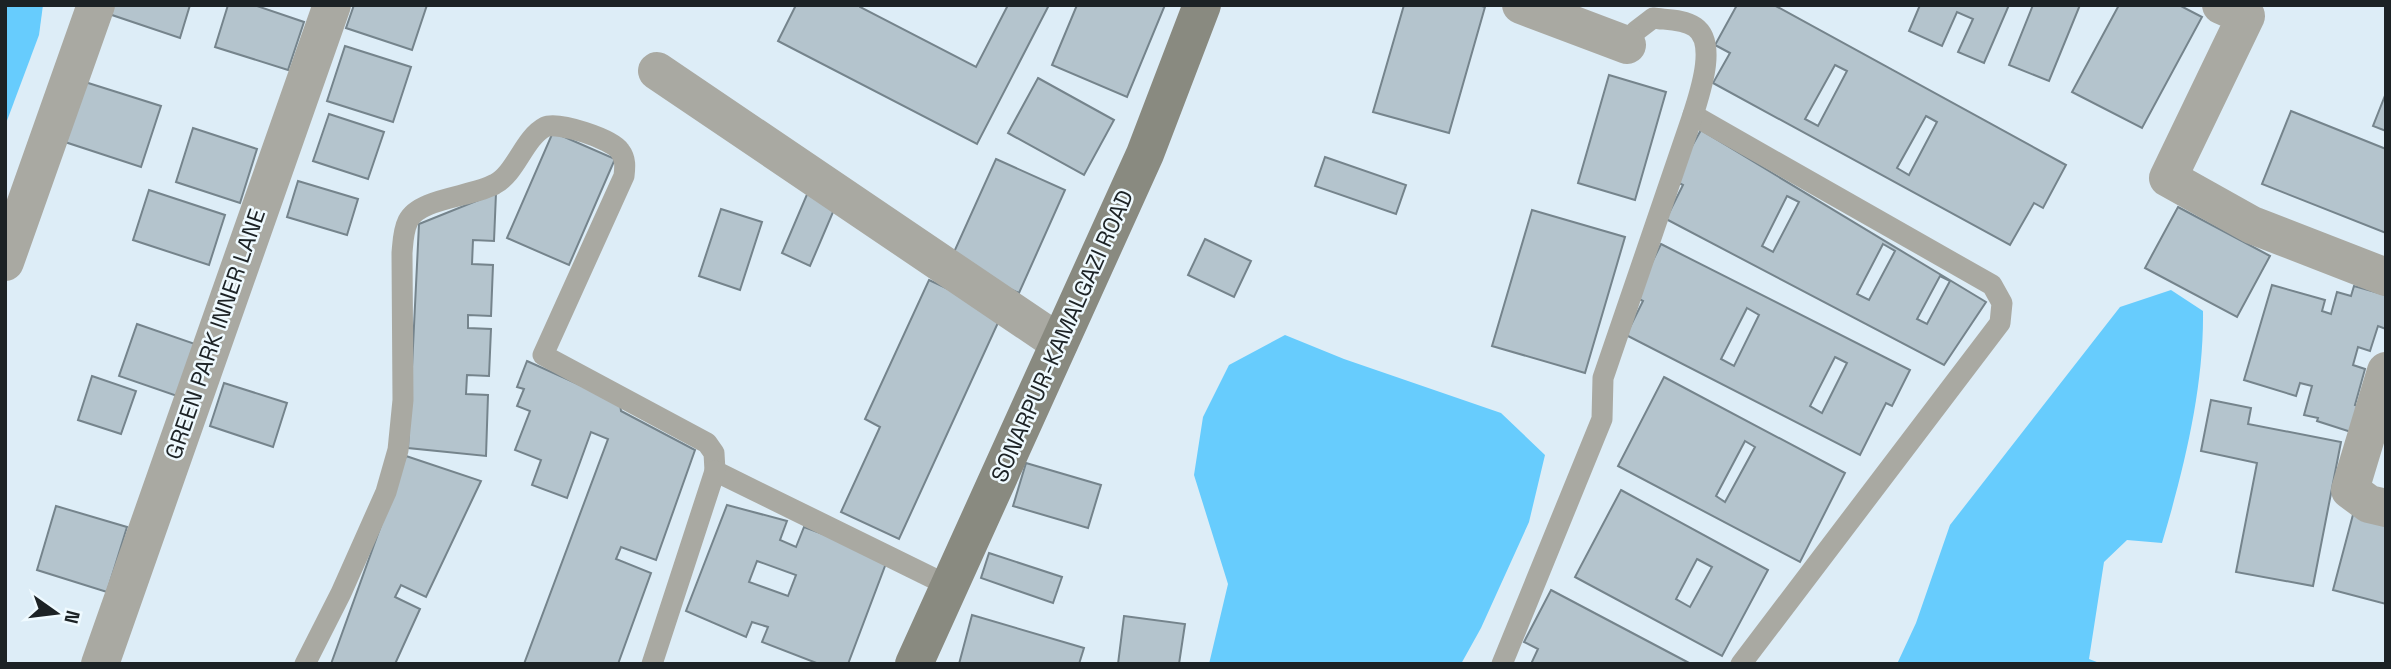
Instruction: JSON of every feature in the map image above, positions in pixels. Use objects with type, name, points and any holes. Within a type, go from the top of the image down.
[{"type":"main road","name":"SONARPUR-KAMALGAZI ROAD","points":[[914,664],[1145,154],[1202,5]]},
{"type":"street","points":[[5,262],[96,5]]},
{"type":"street","name":"GREEN PARK INNER LANE","points":[[100,664],[332,5]]},
{"type":"street","points":[[1521,5],[1627,45]]},
{"type":"street","points":[[2239,9],[2168,178],[2252,225],[2386,277]]},
{"type":"street","points":[[657,71],[1059,343]]},
{"type":"street","points":[[2386,371],[2350,490],[2369,503],[2386,508]]},
{"type":"lane","points":[[1502,664],[1602,419],[1603,378],[1706,72],[1704,42],[1698,29],[1684,22],[1653,18],[1636,30],[1627,45]]},
{"type":"lane","points":[[1693,115],[1992,285],[2002,303],[2000,323],[1741,664]]},
{"type":"lane","points":[[305,664],[341,593],[386,492],[398,450],[403,400],[402,253],[408,219],[420,207],[474,193],[498,183],[545,127],[557,126],[589,134],[619,148],[625,161],[624,176],[543,355],[707,443],[714,453],[715,471],[652,664]]},
{"type":"lane","points":[[715,471],[949,586]]},
{"type":"water","points":[[5,5],[43,5],[39,35],[5,126]]},
{"type":"water","points":[[2171,290],[2203,311],[2200,369],[2191,428],[2162,543],[2127,540],[2104,562],[2089,659],[2102,664],[1897,664],[1916,623],[1950,525],[2120,307]]},
{"type":"water","points":[[1285,335],[1344,359],[1501,413],[1545,455],[1529,522],[1481,628],[1461,664],[1209,664],[1228,584],[1194,475],[1203,417],[1229,365]]},
{"type":"building","points":[[112,5],[190,5],[180,38],[109,14]]},
{"type":"building","points":[[228,5],[254,5],[304,22],[288,70],[215,47]]},
{"type":"building","points":[[354,5],[427,5],[412,50],[346,28]]},
{"type":"building","points":[[796,5],[860,5],[976,67],[1008,5],[1049,5],[977,144],[778,41]]},
{"type":"building","points":[[1077,5],[1165,5],[1127,97],[1052,65]]},
{"type":"building","points":[[1404,5],[1485,7],[1449,133],[1373,112]]},
{"type":"building","points":[[1737,5],[1774,5],[2066,165],[2043,208],[2034,203],[2010,245],[1713,83],[1730,53],[1715,45]],"holes":[[[1835,65],[1847,71],[1818,126],[1805,119]],[[1926,116],[1937,122],[1909,175],[1897,168]]]},
{"type":"building","points":[[1920,5],[2009,5],[1984,63],[1958,52],[1973,19],[1957,12],[1942,46],[1909,31]]},
{"type":"building","points":[[2033,5],[2080,5],[2049,81],[2009,65]]},
{"type":"building","points":[[2119,5],[2179,5],[2202,17],[2142,128],[2072,92]]},
{"type":"building","points":[[345,46],[411,67],[393,122],[327,101]]},
{"type":"building","points":[[1609,75],[1666,92],[1635,200],[1578,183]]},
{"type":"building","points":[[1038,78],[1114,120],[1084,175],[1008,133]]},
{"type":"building","points":[[85,82],[161,106],[141,167],[65,142]]},
{"type":"building","points":[[2386,93],[2386,131],[2373,126]]},
{"type":"building","points":[[2291,111],[2386,149],[2386,233],[2262,184]]},
{"type":"building","points":[[329,114],[384,132],[368,179],[313,161]]},
{"type":"building","points":[[193,128],[257,149],[240,203],[176,182]]},
{"type":"building","points":[[1701,130],[1986,302],[1944,365],[1666,219],[1683,185],[1673,180]],"holes":[[[1787,196],[1799,202],[1773,252],[1762,246]],[[1883,244],[1895,251],[1869,300],[1857,294]],[[1940,276],[1950,281],[1927,324],[1917,319]]]},
{"type":"building","points":[[553,132],[615,159],[569,265],[507,238]]},
{"type":"building","points":[[1325,157],[1406,185],[1396,214],[1315,186]]},
{"type":"building","points":[[996,159],[1065,190],[1019,293],[950,261]]},
{"type":"building","points":[[298,181],[358,199],[347,235],[287,217]]},
{"type":"building","points":[[811,185],[839,198],[810,266],[782,253]]},
{"type":"building","points":[[149,190],[225,215],[209,265],[133,240]]},
{"type":"building","points":[[496,193],[494,241],[473,240],[472,264],[493,265],[491,316],[468,315],[468,328],[491,329],[489,376],[467,375],[466,394],[488,395],[486,456],[408,448],[419,224]]},
{"type":"building","points":[[2178,207],[2270,256],[2237,317],[2145,268]]},
{"type":"building","points":[[721,209],[762,222],[740,290],[699,276]]},
{"type":"building","points":[[1532,210],[1625,237],[1585,373],[1492,346]]},
{"type":"building","points":[[1205,239],[1251,261],[1234,297],[1188,275]]},
{"type":"building","points":[[1661,244],[1910,370],[1892,406],[1886,403],[1860,455],[1626,335],[1643,301],[1635,297]],"holes":[[[1747,308],[1759,315],[1734,366],[1721,359]],[[1835,357],[1847,363],[1822,413],[1810,406]]]},
{"type":"building","points":[[929,280],[1002,314],[899,539],[841,512],[880,427],[865,419]]},
{"type":"building","points":[[2272,285],[2325,300],[2322,311],[2331,314],[2337,292],[2351,296],[2354,286],[2386,295],[2386,329],[2378,326],[2370,351],[2358,347],[2353,365],[2365,369],[2355,405],[2359,406],[2351,432],[2304,415],[2312,386],[2300,383],[2296,396],[2244,380]]},
{"type":"building","points":[[137,324],[198,345],[180,397],[119,376]]},
{"type":"building","points":[[527,361],[620,403],[621,411],[695,450],[656,560],[621,547],[616,559],[651,573],[618,664],[524,664],[608,439],[591,432],[567,498],[532,485],[541,460],[515,450],[530,411],[517,406],[524,389],[517,387]]},
{"type":"building","points":[[92,376],[136,391],[121,434],[78,420]]},
{"type":"building","points":[[1664,377],[1845,473],[1800,562],[1618,466]],"holes":[[[1745,441],[1755,447],[1725,502],[1716,496]]]},
{"type":"building","points":[[224,383],[287,403],[273,447],[210,426]]},
{"type":"building","points":[[2211,400],[2251,408],[2248,424],[2341,442],[2313,586],[2236,572],[2257,463],[2201,451]]},
{"type":"building","points":[[406,456],[481,481],[426,597],[401,585],[395,597],[420,609],[395,664],[331,664]]},
{"type":"building","points":[[1026,463],[1101,485],[1088,528],[1013,506]]},
{"type":"building","points":[[1621,490],[1768,570],[1722,656],[1575,577]],"holes":[[[1697,559],[1712,567],[1690,607],[1676,599]]]},
{"type":"building","points":[[727,505],[787,521],[780,540],[796,547],[804,527],[888,558],[848,664],[819,664],[762,642],[768,627],[752,622],[746,637],[686,611]],"holes":[[[757,561],[796,575],[788,596],[749,582]]]},
{"type":"building","points":[[56,506],[127,527],[107,592],[37,570]]},
{"type":"building","points":[[2355,507],[2386,516],[2386,604],[2333,590]]},
{"type":"building","points":[[989,553],[1062,577],[1053,603],[981,578]]},
{"type":"building","points":[[1551,590],[1691,664],[1531,664],[1538,649],[1524,642]]},
{"type":"building","points":[[972,615],[1084,648],[1079,664],[959,664]]},
{"type":"building","points":[[1124,616],[1185,624],[1179,664],[1118,664]]}]
